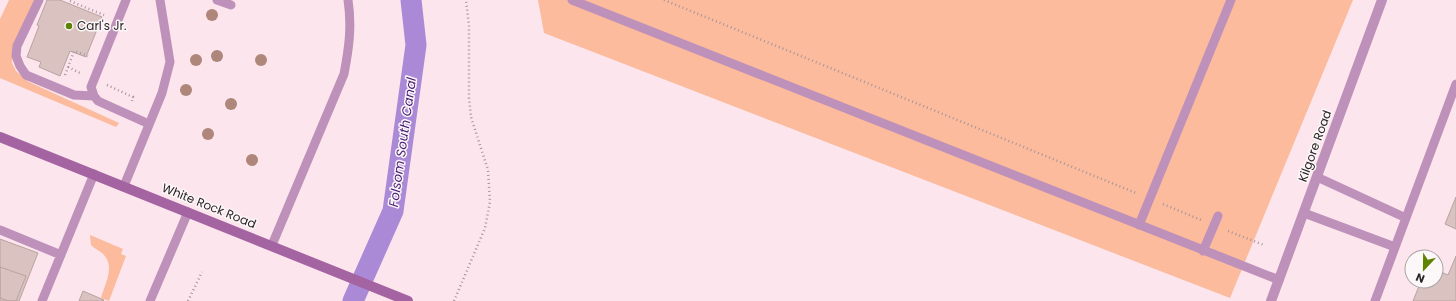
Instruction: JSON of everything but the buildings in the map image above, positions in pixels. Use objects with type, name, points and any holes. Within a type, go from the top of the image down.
[{"type":"main road","name":"White Rock Road","points":[[0,136],[408,301]]},
{"type":"street","name":"Kilgore Road","points":[[1271,301],[1382,0]]},
{"type":"lane","points":[[39,0],[17,46],[16,56],[20,66],[26,75],[74,95],[94,96]]},
{"type":"lane","points":[[126,0],[91,87],[98,102],[149,124]]},
{"type":"lane","points":[[124,186],[162,93],[170,62],[160,0]]},
{"type":"lane","points":[[217,0],[231,5]]},
{"type":"lane","points":[[272,245],[344,74],[350,44],[350,17],[348,0]]},
{"type":"lane","points":[[572,0],[1279,280]]},
{"type":"lane","points":[[1139,225],[1231,0]]},
{"type":"lane","points":[[1374,301],[1456,84]]},
{"type":"lane","points":[[42,301],[94,174]]},
{"type":"lane","points":[[1317,177],[1406,218]]},
{"type":"lane","points":[[150,301],[188,212]]},
{"type":"lane","points":[[1304,213],[1394,248]]},
{"type":"lane","points":[[1203,250],[1218,216]]},
{"type":"lane","points":[[0,230],[61,255]]},
{"type":"path","points":[[454,301],[485,228],[490,202],[488,170],[472,117],[469,98],[469,26],[466,0]]},
{"type":"path","points":[[664,0],[1264,245]]},
{"type":"path","points":[[70,1],[108,16]]},
{"type":"path","points":[[63,81],[74,50],[90,57],[93,50]]},
{"type":"path","points":[[188,301],[202,272]]},
{"type":"shaded area","points":[[9,0],[35,0],[13,46],[12,63],[16,71],[29,82],[119,123],[116,127],[0,78],[0,19]]},
{"type":"shaded area","points":[[538,0],[1353,0],[1230,298],[544,33]]},
{"type":"shaded area","points":[[90,235],[123,249],[121,254],[126,256],[109,301],[101,298],[108,276],[109,265],[104,255],[91,245]]},
{"type":"waterway","name":"Folsom South Canal","points":[[353,301],[393,211],[416,45],[411,0]]},
{"type":"place","name":"Carl's Jr.","points":[[69,26]]}]
